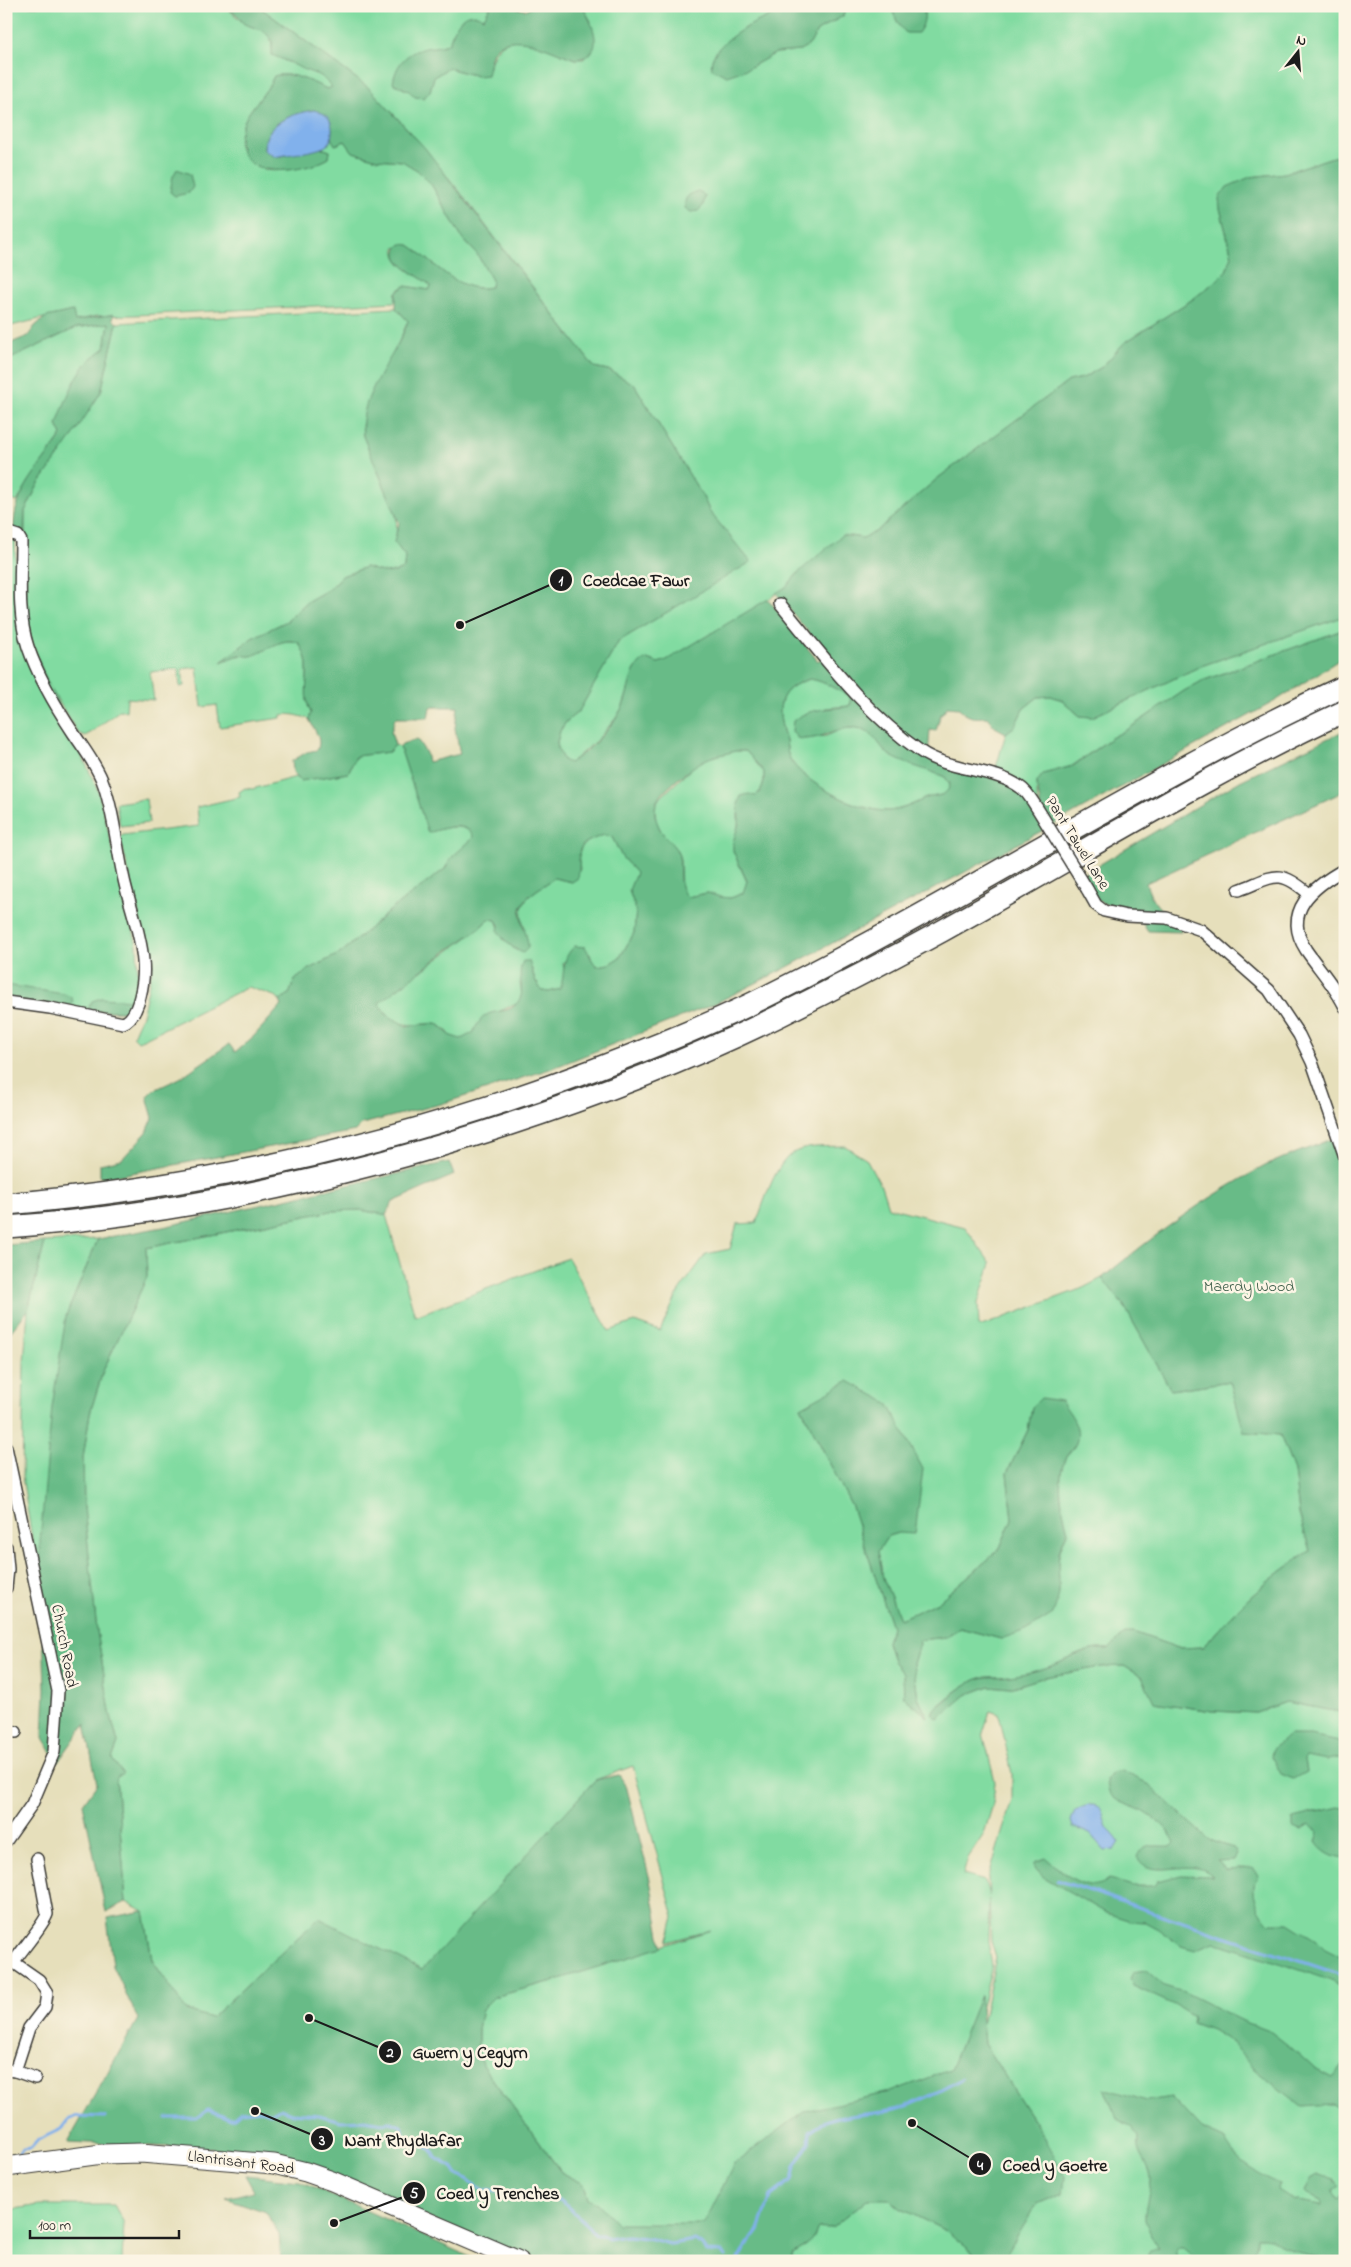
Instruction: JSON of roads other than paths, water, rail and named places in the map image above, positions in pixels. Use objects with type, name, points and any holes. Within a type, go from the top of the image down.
[{"type":"highway","points":[[6,1204],[95,1195],[184,1181],[348,1146],[483,1108],[539,1090],[661,1044],[751,1004],[880,939],[1179,770],[1289,712],[1345,686]]},
{"type":"highway","points":[[6,1227],[194,1204],[291,1185],[387,1161],[472,1136],[558,1108],[635,1079],[694,1055],[839,985],[943,930],[1183,793],[1304,730],[1345,711]]},
{"type":"main road","name":"Llantrisant Road","points":[[14,2166],[87,2155],[133,2153],[274,2164],[332,2181],[519,2261]]},
{"type":"street","points":[[6,1002],[58,1009],[123,1023],[130,1020],[133,1016],[141,990],[144,970],[140,940],[118,855],[107,797],[95,766],[48,694],[33,660],[22,616],[21,541],[18,536],[9,532]]},
{"type":"street","name":"Pant Tawel Lane","points":[[780,604],[822,657],[879,716],[919,750],[940,761],[1011,782],[1028,794],[1096,905],[1104,911],[1127,916],[1167,918],[1201,930],[1269,990],[1299,1035],[1312,1062],[1345,1157]]},
{"type":"street","points":[[1345,869],[1322,882],[1309,894],[1300,915],[1301,939],[1306,950],[1334,986],[1345,1007]]},
{"type":"street","points":[[1240,890],[1280,876],[1293,881],[1309,894]]},
{"type":"street","name":"Church Road","points":[[6,1447],[58,1691],[54,1752],[32,1804],[6,1841]]},
{"type":"street","points":[[6,1547],[8,1568],[6,1588]]},
{"type":"street","points":[[35,2078],[11,2070],[29,2028],[45,2007],[47,1993],[39,1980],[10,1960],[45,1921],[47,1914],[37,1859]]},
{"type":"water","points":[[314,110],[321,112],[330,121],[332,130],[329,143],[320,149],[275,157],[264,150],[265,141],[269,133],[280,121],[296,114]]},
{"type":"water","points":[[1089,1805],[1098,1807],[1103,1813],[1108,1829],[1119,1842],[1114,1850],[1105,1851],[1090,1834],[1073,1827],[1071,1821],[1075,1810]]},
{"type":"waterway","points":[[1057,1880],[1345,1976]]},
{"type":"waterway","points":[[738,2261],[744,2249],[759,2230],[771,2196],[792,2180],[795,2166],[809,2144],[810,2131],[819,2125],[838,2118],[889,2111],[906,2106],[961,2079]]},
{"type":"waterway","points":[[167,2118],[196,2118],[208,2110],[230,2118],[235,2117],[241,2112],[261,2110],[271,2113],[280,2109],[291,2113],[319,2115],[341,2121],[391,2122],[401,2126],[406,2139],[431,2149],[436,2158],[454,2168],[458,2174],[484,2190],[507,2193],[515,2191],[523,2194],[529,2192],[540,2198],[560,2200],[590,2227],[595,2235],[602,2235],[607,2239],[628,2236],[652,2239],[670,2244],[695,2240],[702,2245],[706,2252],[722,2253],[726,2257]]},
{"type":"waterway","points":[[17,2158],[23,2149],[31,2148],[38,2140],[61,2129],[68,2120],[77,2116],[105,2117]]},
{"type":"place","name":"Coedcae Fawr","points":[[460,625]]},
{"type":"place","name":"Gwern y Cegyrn","points":[[309,2018]]},
{"type":"place","name":"Nant Rhydlafar","points":[[255,2111]]},
{"type":"place","name":"Coed y Goetre","points":[[912,2123]]},
{"type":"place","name":"Coed y Trenches","points":[[334,2223]]},
{"type":"park label","name":"Maerdy Wood","points":[[1249,1287]]}]
